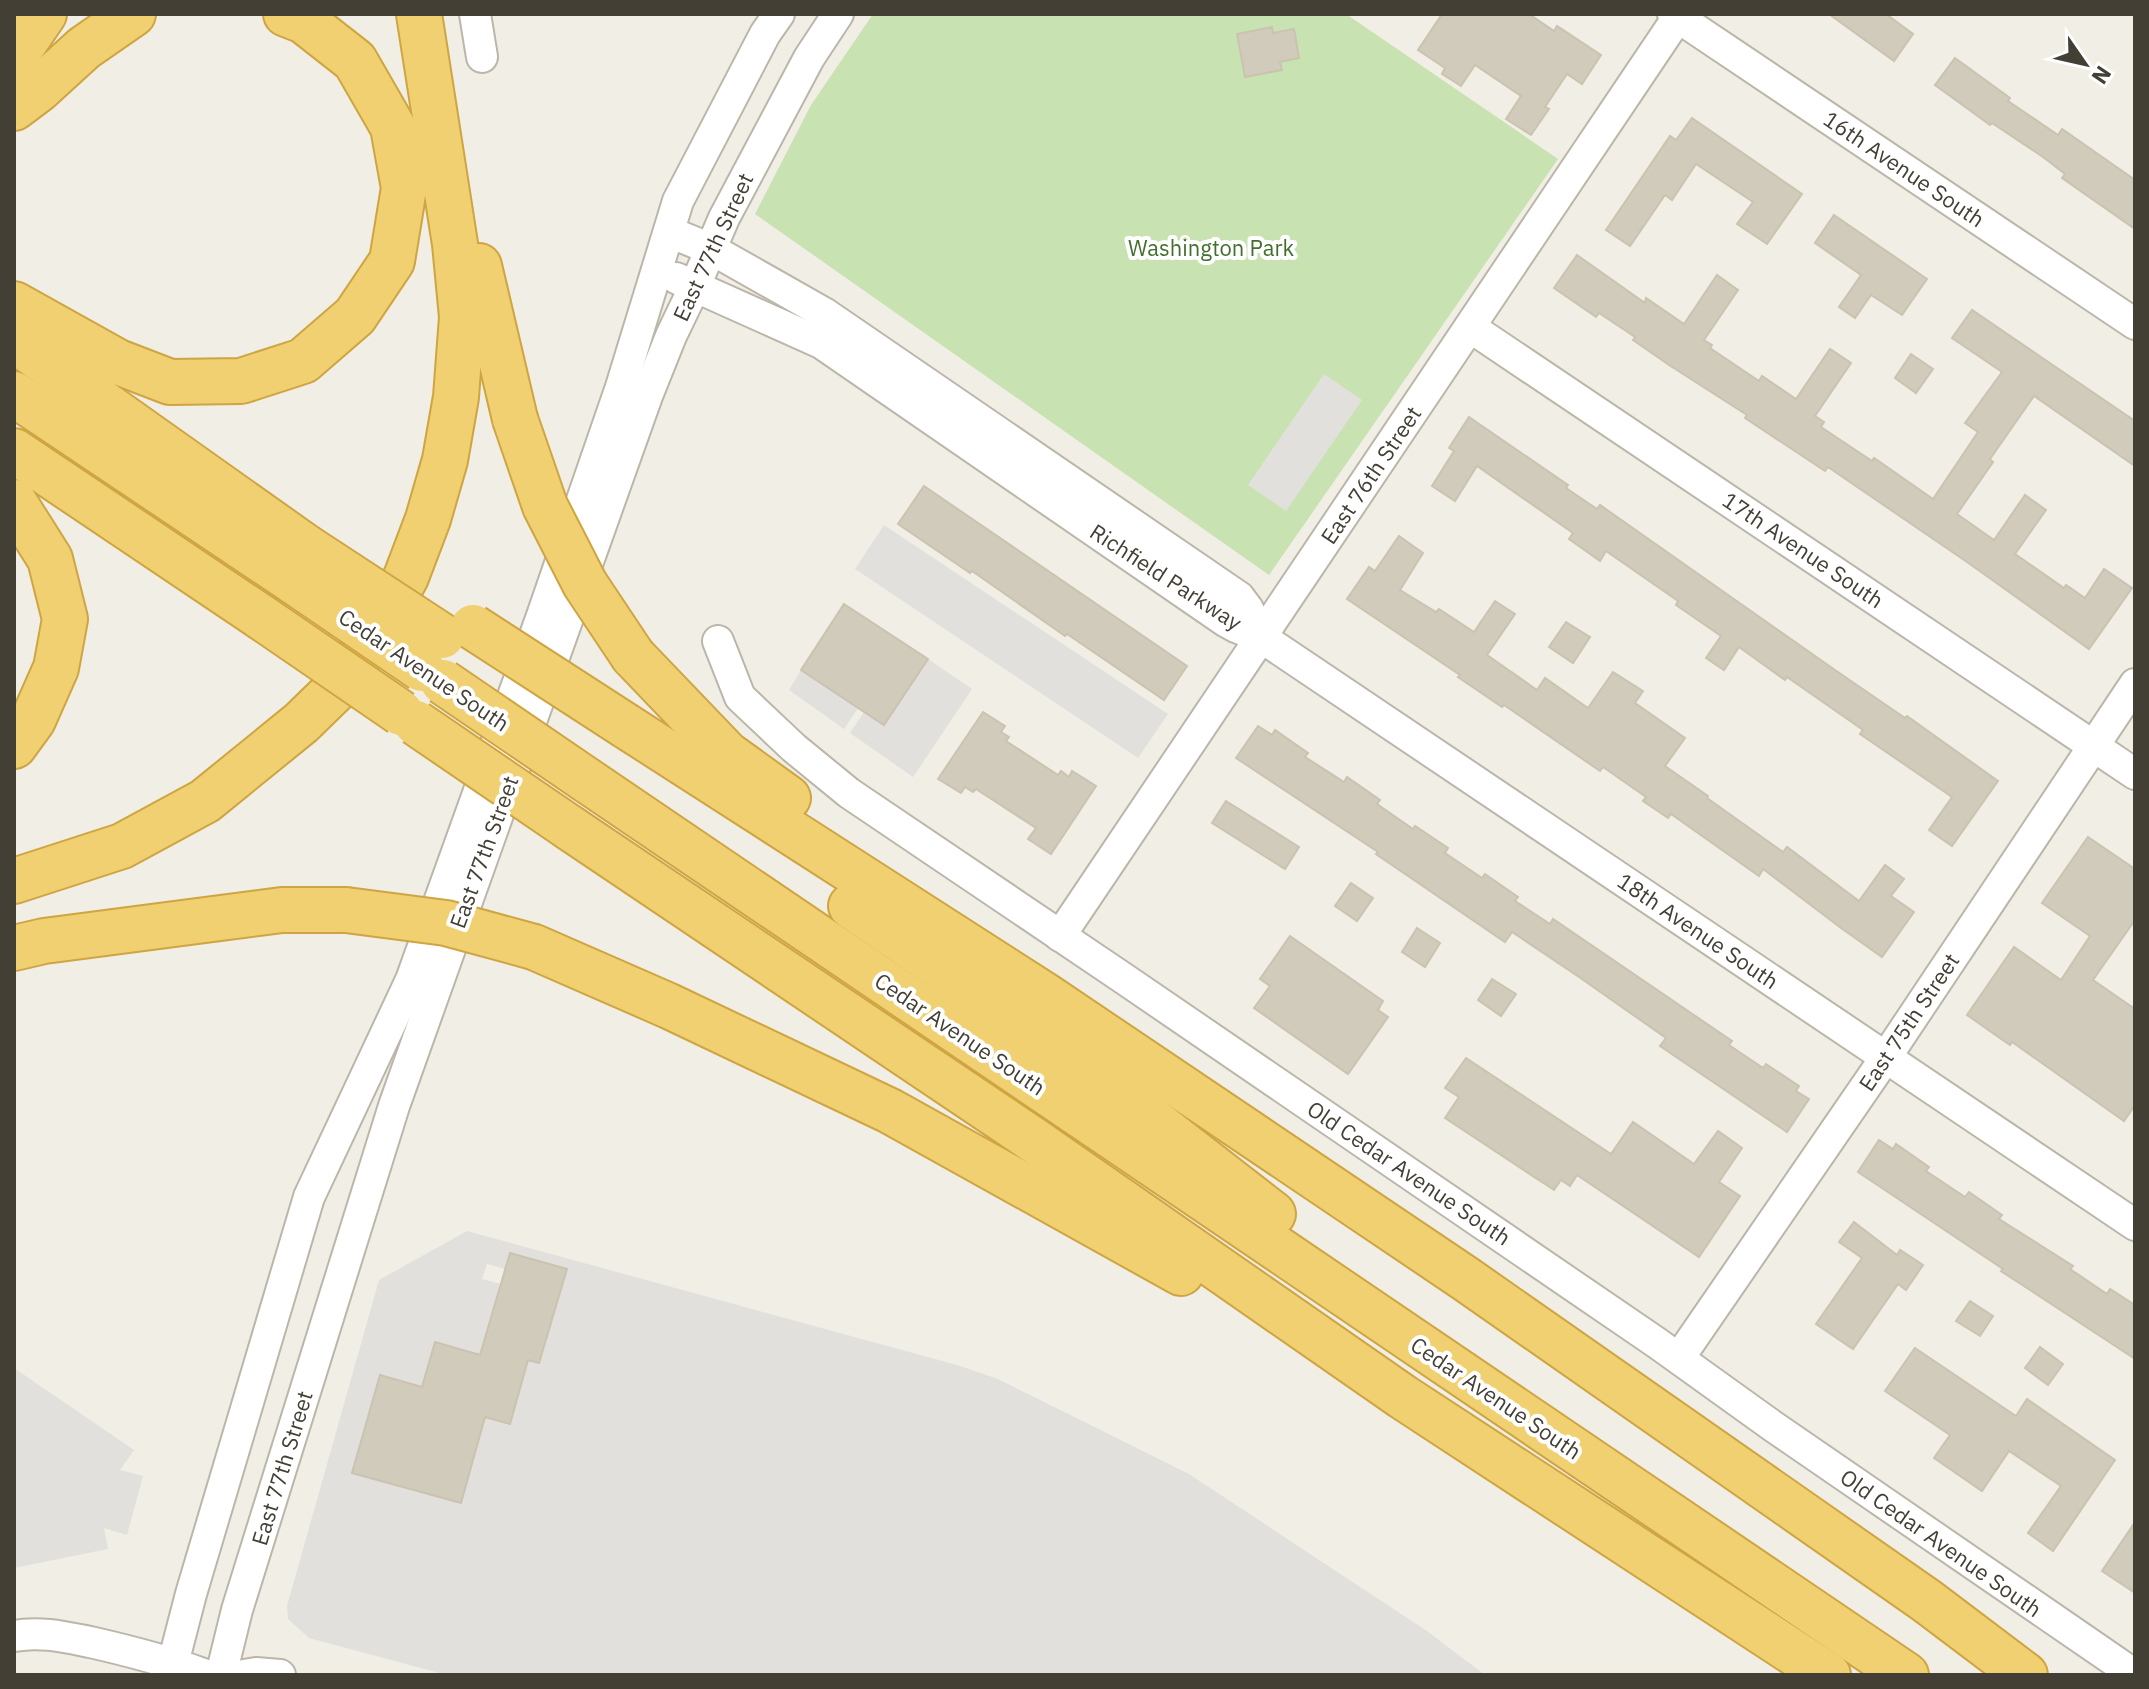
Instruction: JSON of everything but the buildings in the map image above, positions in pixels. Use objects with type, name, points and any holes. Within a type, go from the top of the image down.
[{"type":"highway","points":[[14,58],[44,14]]},
{"type":"highway","points":[[14,108],[84,48],[133,14]]},
{"type":"highway","points":[[14,304],[118,362],[170,382],[241,381],[303,361],[355,316],[392,261],[404,188],[393,127],[355,61],[304,21],[286,14]]},
{"type":"highway","points":[[420,14],[515,419],[552,519],[585,584],[633,656],[727,754],[1007,958],[1046,996]]},
{"type":"highway","points":[[14,881],[122,846],[205,801],[301,723],[339,686],[406,577],[428,519],[445,460],[456,397],[462,317],[455,244],[420,14]]},
{"type":"highway","points":[[14,340],[166,447],[307,552],[608,751],[1046,996],[1466,1279],[1927,1601],[2025,1675]]},
{"type":"highway","name":"Cedar Avenue South","points":[[14,394],[307,552],[608,751],[1570,1449],[1906,1675]]},
{"type":"highway","points":[[14,451],[1032,1139],[1403,1397],[1828,1675]]},
{"type":"highway","points":[[14,502],[50,559],[65,619],[56,668],[33,720],[14,746]]},
{"type":"highway","points":[[24,943],[282,910],[346,910],[446,923],[534,947],[669,1006],[890,1111],[1403,1397]]},
{"type":"street","points":[[475,14],[482,57]]},
{"type":"street","name":"East 77th Street","points":[[171,1669],[309,1197],[411,980],[621,387],[678,201],[765,34],[779,14]]},
{"type":"street","name":"East 77th Street","points":[[221,1675],[237,1610],[394,1106],[611,493],[671,336],[724,218],[802,71],[838,14]]},
{"type":"street","name":"16th Avenue South","points":[[1677,15],[2135,324]]},
{"type":"street","name":"East 76th Street","points":[[1060,936],[1677,15]]},
{"type":"street","name":"Richfield Parkway","points":[[669,232],[711,249],[824,313],[1239,597],[1261,637]]},
{"type":"street","name":"Richfield Parkway","points":[[657,270],[821,343],[1225,621],[1261,637]]},
{"type":"street","name":"17th Avenue South","points":[[1470,327],[2135,774]]},
{"type":"street","name":"18th Avenue South","points":[[1261,637],[2135,1225]]},
{"type":"street","name":"Old Cedar Avenue South","points":[[718,641],[740,697],[794,748],[849,793],[1679,1358],[2135,1675]]},
{"type":"street","name":"East 75th Street","points":[[1679,1358],[1886,1057],[2135,684]]},
{"type":"street","points":[[14,1636],[59,1636],[134,1652],[171,1669],[206,1675]]},
{"type":"street","points":[[244,1675],[280,1675]]},
{"type":"green space","name":"Washington Park","points":[[873,14],[1346,14],[1558,159],[1269,575],[755,214],[811,105]]},
{"type":"shaded area","points":[[1324,374],[1362,400],[1286,511],[1248,485]]},
{"type":"shaded area","points":[[884,525],[1168,714],[1138,758],[855,569]]},
{"type":"shaded area","points":[[865,618],[887,632],[843,698],[858,708],[844,729],[789,690],[801,670],[822,684]]},
{"type":"shaded area","points":[[928,659],[972,689],[913,777],[850,733],[864,712],[884,725]]},
{"type":"shaded area","points":[[467,1231],[957,1365],[998,1379],[1189,1474],[1427,1631],[1485,1675],[447,1675],[309,1638],[288,1619],[287,1606],[379,1280]],"holes":[[[511,1253],[567,1269],[501,1284],[482,1279],[487,1264],[505,1269]],[[435,1342],[525,1368],[485,1417],[461,1503],[352,1472],[380,1375],[422,1387]]]},
{"type":"shaded area","points":[[14,1368],[134,1450],[120,1470],[143,1476],[127,1535],[104,1528],[108,1549],[14,1568]]}]
